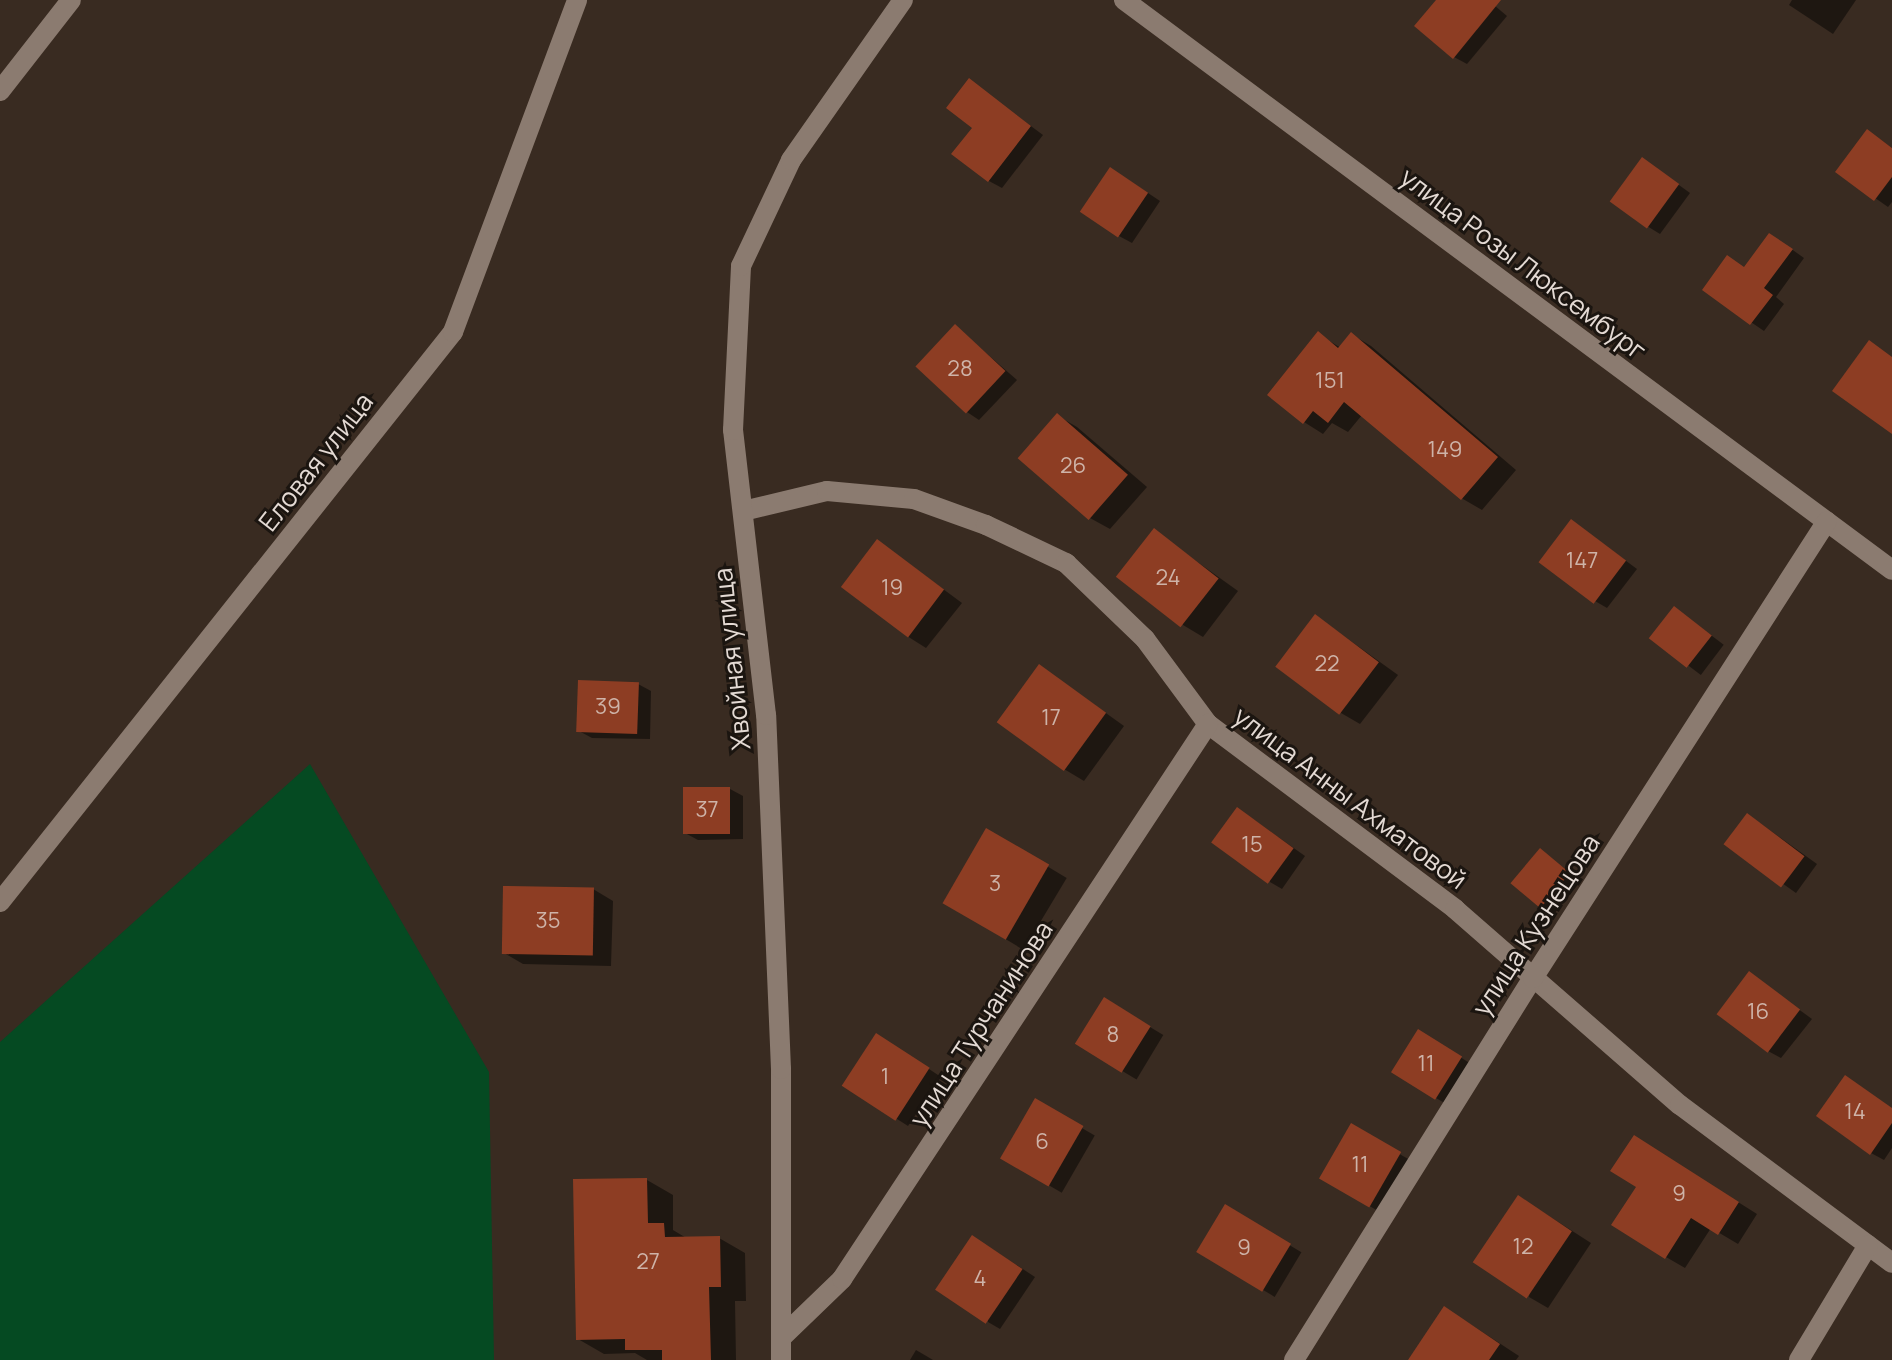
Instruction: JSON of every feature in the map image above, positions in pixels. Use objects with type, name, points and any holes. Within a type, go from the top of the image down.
[{"type":"street","points":[[0,91],[71,0]]},
{"type":"street","name":"Еловая улица","points":[[0,902],[453,332],[577,0]]},
{"type":"street","name":"Хвойная улица","points":[[781,1360],[781,1069],[766,715],[733,430],[741,266],[791,160],[903,0]]},
{"type":"street","name":"улица Розы Люксембург","points":[[1124,0],[1892,570]]},
{"type":"street","name":"улица Анны Ахматовой","points":[[743,511],[827,491],[914,499],[986,525],[1066,563],[1145,639],[1208,724],[1455,909],[1680,1105],[1892,1263]]},
{"type":"street","name":"улица Кузнецова","points":[[1294,1360],[1533,978],[1827,521]]},
{"type":"street","name":"улица Турчанинова","points":[[781,1338],[842,1279],[1208,724]]},
{"type":"street","points":[[1799,1360],[1868,1245]]},
{"type":"green space","points":[[310,764],[489,1072],[494,1360],[0,1360],[0,1042]]},
{"type":"building","points":[[1436,0],[1501,0],[1453,59],[1414,26]]},
{"type":"building","points":[[969,78],[1031,126],[988,182],[951,154],[972,128],[946,108]]},
{"type":"building","points":[[1867,129],[1892,148],[1892,177],[1874,201],[1835,172]]},
{"type":"building","points":[[1642,157],[1679,184],[1647,229],[1610,201]]},
{"type":"building","points":[[1110,167],[1148,193],[1118,237],[1080,212]]},
{"type":"building","points":[[1769,233],[1793,249],[1764,288],[1773,295],[1750,325],[1702,290],[1727,255],[1744,267]]},
{"type":"building","points":[[955,324],[1005,371],[966,413],[915,366]]},
{"type":"building","points":[[1318,331],[1338,348],[1351,332],[1498,457],[1461,500],[1344,402],[1328,423],[1313,411],[1303,424],[1267,395]]},
{"type":"building","points":[[1869,340],[1892,357],[1892,434],[1832,391]]},
{"type":"building","points":[[1057,413],[1128,475],[1089,520],[1018,458]]},
{"type":"building","points":[[1571,519],[1626,561],[1594,604],[1539,562]]},
{"type":"building","points":[[1154,528],[1219,578],[1180,627],[1116,577]]},
{"type":"building","points":[[877,539],[944,590],[908,637],[841,587]]},
{"type":"building","points":[[1674,606],[1712,636],[1687,668],[1649,638]]},
{"type":"building","points":[[1315,614],[1379,662],[1339,715],[1275,667]]},
{"type":"building","points":[[1039,664],[1106,713],[1064,771],[997,722]]},
{"type":"building","points":[[578,680],[639,682],[637,734],[576,732]]},
{"type":"building","points":[[683,787],[730,787],[730,834],[683,834]]},
{"type":"building","points":[[1237,807],[1294,848],[1268,884],[1211,843]]},
{"type":"building","points":[[1747,813],[1805,856],[1781,887],[1724,844]]},
{"type":"building","points":[[986,828],[1049,864],[1006,940],[942,903]]},
{"type":"building","points":[[1540,848],[1570,873],[1540,908],[1510,883]]},
{"type":"building","points":[[503,886],[594,888],[593,956],[502,954]]},
{"type":"building","points":[[1749,971],[1800,1010],[1768,1053],[1717,1014]]},
{"type":"building","points":[[1104,997],[1151,1026],[1121,1073],[1075,1044]]},
{"type":"building","points":[[1418,1029],[1462,1057],[1435,1100],[1391,1072]]},
{"type":"building","points":[[876,1033],[930,1068],[895,1121],[842,1086]]},
{"type":"building","points":[[1845,1075],[1892,1108],[1892,1123],[1870,1155],[1816,1116]]},
{"type":"building","points":[[1035,1098],[1083,1126],[1048,1187],[1000,1159]]},
{"type":"building","points":[[1351,1123],[1401,1152],[1369,1207],[1319,1178]]},
{"type":"building","points":[[1634,1135],[1739,1202],[1718,1235],[1691,1218],[1665,1259],[1611,1225],[1636,1187],[1610,1171]]},
{"type":"building","points":[[647,1178],[648,1223],[664,1223],[665,1237],[720,1236],[721,1287],[709,1287],[711,1360],[662,1360],[662,1350],[625,1350],[625,1339],[576,1340],[573,1179]]},
{"type":"building","points":[[1518,1195],[1572,1231],[1527,1298],[1473,1262]]},
{"type":"building","points":[[1225,1204],[1291,1244],[1262,1292],[1196,1252]]},
{"type":"building","points":[[972,1235],[1023,1269],[986,1324],[935,1290]]},
{"type":"building","points":[[1444,1306],[1500,1344],[1489,1360],[1408,1360]]}]
